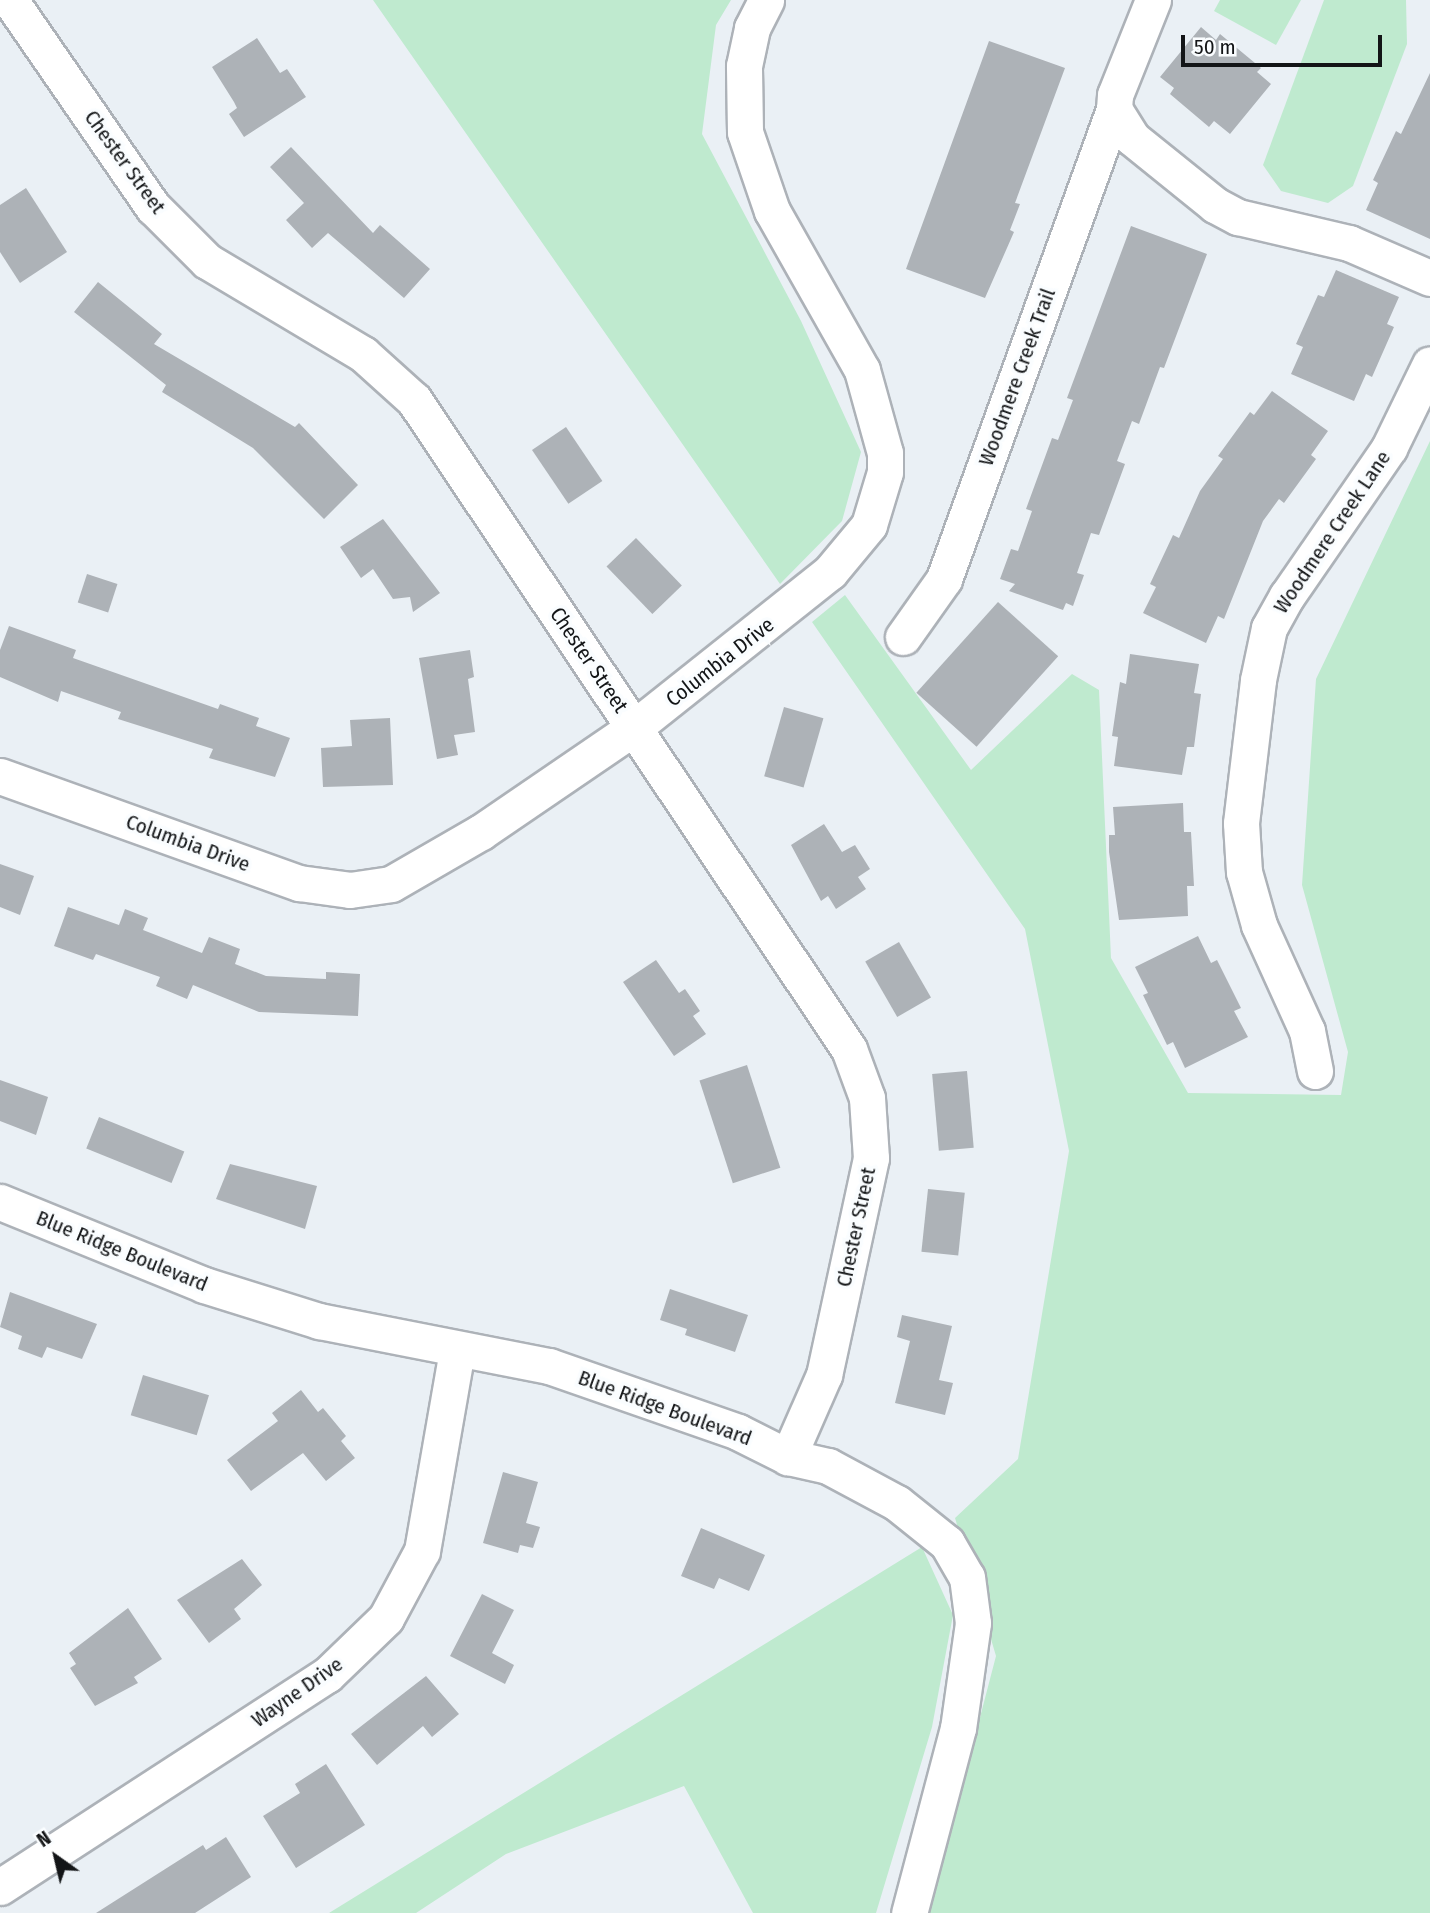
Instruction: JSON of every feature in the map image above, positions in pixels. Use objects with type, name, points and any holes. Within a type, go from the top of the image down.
[{"type":"street","name":"Chester Street","points":[[10,0],[153,207],[207,261],[363,354],[414,400],[849,1049],[867,1098],[868,1171],[824,1375],[789,1457]]},
{"type":"street","name":"Columbia Drive","points":[[0,776],[299,883],[351,890],[391,884],[481,832],[635,727],[830,572],[869,525],[885,472],[881,429],[862,370],[772,211],[745,132],[744,66],[752,28],[766,0]]},
{"type":"street","name":"Woodmere Creek Trail","points":[[904,637],[944,579],[1114,109],[1121,73],[1153,0]]},
{"type":"street","points":[[1114,109],[1132,138],[1216,205],[1238,217],[1368,249],[1430,278]]},
{"type":"street","name":"Woodmere Creek Lane","points":[[1315,1071],[1307,1031],[1259,925],[1244,872],[1241,823],[1258,680],[1269,628],[1286,596],[1389,448],[1430,364]]},
{"type":"street","name":"Blue Ridge Boulevard","points":[[0,1202],[204,1285],[319,1321],[549,1366],[738,1432],[789,1457],[828,1466],[897,1503],[947,1543],[967,1577],[973,1622],[958,1728],[909,1913]]},
{"type":"street","name":"Wayne Drive","points":[[0,1886],[327,1675],[386,1618],[422,1551],[457,1349]]},
{"type":"green space","points":[[373,0],[731,0],[716,25],[702,134],[801,321],[861,452],[842,521],[780,584]]},
{"type":"green space","points":[[1220,0],[1301,0],[1276,45],[1214,11]]},
{"type":"green space","points":[[1324,0],[1406,0],[1407,44],[1353,186],[1328,203],[1281,191],[1263,165]]},
{"type":"green space","points":[[1430,441],[1430,1913],[929,1913],[996,1656],[955,1518],[1018,1459],[1069,1151],[1025,929],[812,622],[845,595],[971,770],[1072,674],[1099,690],[1111,958],[1188,1093],[1341,1095],[1348,1052],[1302,885],[1316,679]]},
{"type":"green space","points":[[922,1547],[953,1615],[932,1727],[876,1913],[753,1913],[684,1786],[506,1854],[416,1913],[329,1913]]},
{"type":"building","points":[[1201,27],[1216,40],[1220,34],[1261,68],[1257,72],[1271,84],[1230,134],[1214,121],[1209,127],[1170,94],[1174,88],[1160,77]]},
{"type":"building","points":[[257,38],[280,73],[287,69],[306,97],[244,137],[229,114],[237,108],[212,67]]},
{"type":"building","points":[[989,41],[1065,68],[1015,203],[1020,204],[1010,230],[1014,232],[985,298],[906,269]]},
{"type":"building","points":[[1430,73],[1430,239],[1366,210],[1378,183],[1373,180],[1396,131],[1401,134]]},
{"type":"building","points":[[291,147],[373,233],[380,225],[430,269],[404,298],[328,233],[312,248],[286,220],[304,203],[270,167]]},
{"type":"building","points":[[26,188],[67,252],[20,283],[0,252],[0,205]]},
{"type":"building","points":[[1131,226],[1207,254],[1164,368],[1160,367],[1139,424],[1132,421],[1117,461],[1125,464],[1099,535],[1091,533],[1077,573],[1084,575],[1073,606],[1066,603],[1063,610],[1009,591],[1015,584],[1000,579],[1011,549],[1018,551],[1032,511],[1026,509],[1052,438],[1058,440],[1073,400],[1067,398]]},
{"type":"building","points":[[1336,270],[1399,297],[1387,324],[1394,327],[1372,377],[1366,374],[1354,401],[1291,374],[1303,347],[1296,344],[1318,295],[1324,297]]},
{"type":"building","points":[[98,282],[162,334],[154,344],[295,427],[299,423],[358,485],[324,519],[253,448],[162,392],[166,385],[74,312]]},
{"type":"building","points":[[1272,391],[1328,431],[1311,455],[1316,459],[1284,503],[1279,499],[1263,521],[1224,619],[1218,616],[1206,643],[1143,613],[1156,587],[1150,584],[1173,535],[1179,538],[1200,491],[1223,459],[1218,456],[1250,412],[1254,415]]},
{"type":"building","points":[[566,427],[602,481],[568,504],[532,450]]},
{"type":"building","points":[[383,519],[440,593],[413,612],[410,597],[393,599],[373,569],[361,578],[340,547]]},
{"type":"building","points":[[636,538],[682,585],[652,614],[607,566]]},
{"type":"building","points":[[87,574],[117,584],[108,612],[78,603]]},
{"type":"building","points":[[998,602],[1058,656],[977,747],[916,693]]},
{"type":"building","points":[[9,626],[76,650],[73,658],[218,709],[220,704],[259,718],[256,726],[290,738],[275,777],[209,758],[213,749],[118,719],[121,712],[61,691],[58,702],[0,677],[0,650]]},
{"type":"building","points":[[470,650],[474,677],[468,679],[475,732],[454,735],[458,755],[437,759],[419,658]]},
{"type":"building","points":[[1130,654],[1199,664],[1194,693],[1201,694],[1194,747],[1187,747],[1182,775],[1114,766],[1118,737],[1112,736],[1120,682],[1126,684]]},
{"type":"building","points":[[784,707],[823,718],[804,788],[764,776]]},
{"type":"building","points":[[390,718],[393,785],[323,787],[321,748],[352,746],[350,720]]},
{"type":"building","points":[[1183,803],[1184,832],[1191,832],[1194,886],[1187,886],[1188,916],[1119,920],[1109,852],[1109,835],[1115,835],[1113,807]]},
{"type":"building","points":[[824,824],[842,852],[855,845],[870,869],[858,877],[866,889],[836,909],[828,896],[821,901],[791,845]]},
{"type":"building","points":[[0,864],[34,876],[20,915],[0,907]]},
{"type":"building","points":[[68,907],[119,925],[125,909],[148,918],[143,930],[202,953],[209,937],[240,949],[235,964],[266,976],[326,979],[326,972],[360,974],[358,1016],[259,1012],[193,985],[187,999],[156,986],[160,977],[96,954],[93,960],[54,946]]},
{"type":"building","points":[[1198,936],[1211,963],[1217,960],[1241,1008],[1234,1011],[1248,1037],[1185,1068],[1173,1042],[1167,1045],[1143,995],[1148,993],[1135,967]]},
{"type":"building","points":[[899,942],[931,997],[897,1017],[865,962]]},
{"type":"building","points":[[656,960],[679,993],[685,989],[700,1011],[693,1016],[706,1034],[674,1056],[623,982]]},
{"type":"building","points":[[747,1065],[780,1168],[733,1183],[699,1080]]},
{"type":"building","points":[[967,1071],[974,1148],[939,1151],[932,1074]]},
{"type":"building","points":[[0,1080],[48,1097],[36,1135],[0,1121]]},
{"type":"building","points":[[99,1117],[184,1151],[172,1183],[86,1149]]},
{"type":"building","points":[[230,1164],[317,1186],[305,1229],[216,1199]]},
{"type":"building","points":[[928,1189],[965,1193],[958,1256],[921,1252]]},
{"type":"building","points":[[670,1289],[748,1315],[735,1352],[685,1335],[687,1329],[660,1320]]},
{"type":"building","points":[[10,1292],[97,1324],[82,1359],[47,1347],[42,1358],[18,1349],[22,1336],[0,1327]]},
{"type":"building","points":[[902,1315],[952,1326],[939,1380],[953,1383],[945,1415],[895,1403],[910,1341],[897,1337]]},
{"type":"building","points":[[143,1375],[209,1395],[197,1435],[131,1415]]},
{"type":"building","points":[[301,1390],[318,1412],[323,1408],[346,1436],[341,1441],[355,1458],[326,1481],[303,1453],[251,1491],[227,1460],[278,1421],[272,1413]]},
{"type":"building","points":[[503,1472],[538,1482],[526,1523],[540,1527],[533,1548],[520,1545],[518,1553],[483,1543]]},
{"type":"building","points":[[701,1528],[765,1555],[749,1591],[719,1578],[714,1589],[681,1576]]},
{"type":"building","points":[[242,1559],[262,1585],[234,1609],[241,1619],[209,1643],[177,1600]]},
{"type":"building","points":[[482,1594],[514,1610],[492,1653],[514,1665],[505,1684],[450,1656]]},
{"type":"building","points":[[128,1608],[162,1659],[134,1677],[138,1683],[95,1706],[70,1668],[76,1664],[69,1653]]},
{"type":"building","points":[[426,1676],[459,1714],[432,1737],[423,1726],[377,1765],[351,1734]]},
{"type":"building","points":[[326,1764],[365,1825],[296,1868],[263,1816],[300,1793],[295,1784]]},
{"type":"building","points":[[226,1837],[251,1877],[195,1913],[96,1913],[203,1845],[206,1850]]}]
